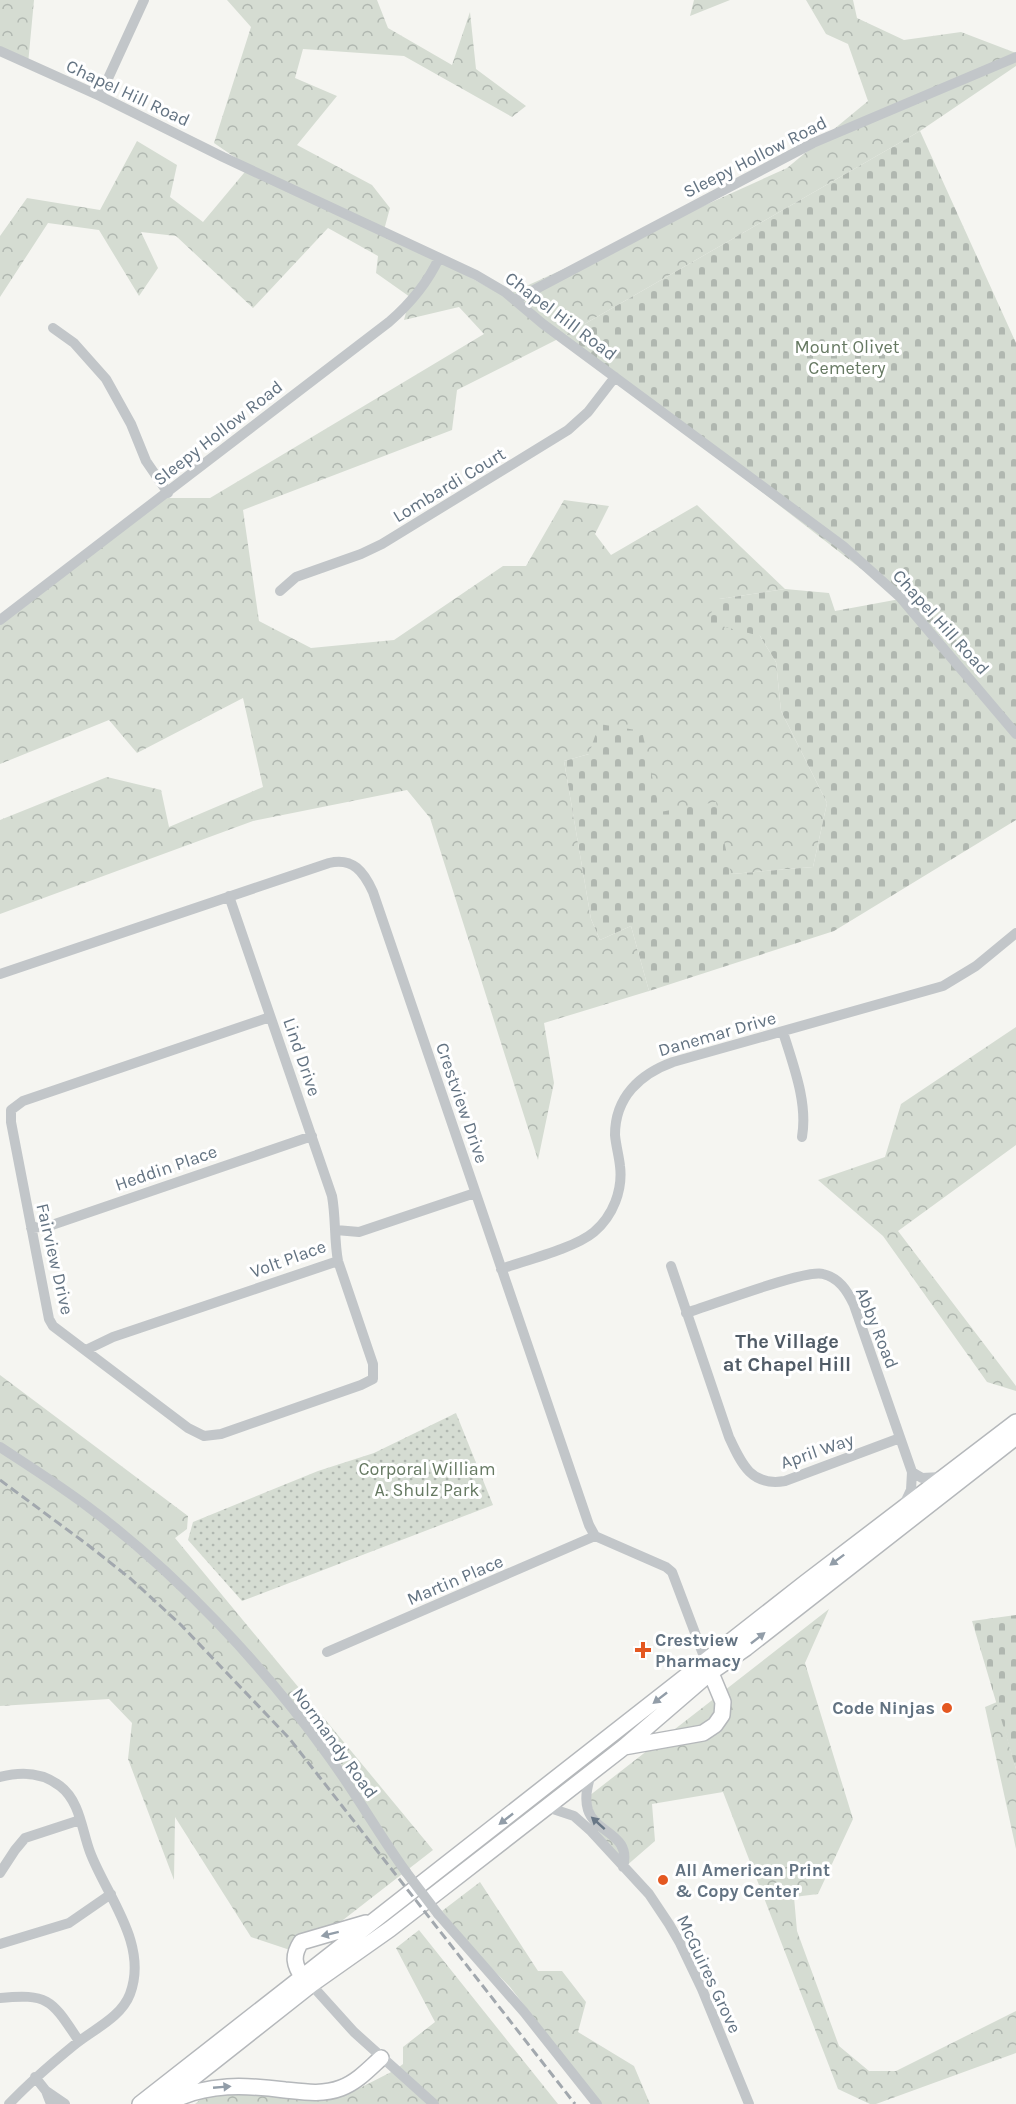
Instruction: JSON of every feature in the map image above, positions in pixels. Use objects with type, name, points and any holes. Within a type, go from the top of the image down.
[{"type":"highway","points":[[140,2104],[157,2098],[308,1981],[385,1914],[708,1667],[902,1510],[1016,1422]]},
{"type":"highway","points":[[308,1981],[390,1929],[624,1747],[708,1667],[746,1648],[1016,1437]]},
{"type":"highway","points":[[624,1747],[703,1732],[715,1725],[722,1715],[723,1702],[708,1667]]},
{"type":"highway","points":[[308,1981],[294,1962],[294,1955],[301,1942],[352,1929],[385,1914]]},
{"type":"highway","points":[[167,2104],[198,2091],[226,2086],[251,2086],[306,2092],[333,2091],[351,2084],[381,2058]]},
{"type":"street","points":[[100,96],[144,0]]},
{"type":"street","name":"Chapel Hill Road","points":[[0,51],[100,96],[476,275],[515,300],[543,324],[825,531],[880,578],[942,644],[1016,734]]},
{"type":"street","name":"Sleepy Hollow Road","points":[[515,300],[813,143],[1016,57]]},
{"type":"street","name":"Sleepy Hollow Road","points":[[0,620],[398,315],[428,280],[439,258]]},
{"type":"street","points":[[53,328],[74,343],[106,379],[131,424],[146,461],[168,493]]},
{"type":"street","name":"Lombardi Court","points":[[280,591],[302,574],[361,554],[382,544],[547,445],[576,424],[588,412],[615,377]]},
{"type":"street","name":"Crestview Drive","points":[[0,974],[337,861],[352,864],[363,872],[373,892],[589,1525],[595,1536]]},
{"type":"street","name":"Lind Drive","points":[[229,896],[332,1196],[336,1230]]},
{"type":"street","name":"Danemar Drive","points":[[501,1269],[580,1240],[596,1230],[606,1219],[617,1198],[621,1177],[615,1133],[617,1116],[626,1094],[638,1080],[656,1068],[943,986],[976,966],[1016,933]]},
{"type":"street","name":"Fairview Drive","points":[[270,1017],[23,1101],[11,1110],[11,1122],[49,1319],[60,1332],[188,1428],[204,1436],[221,1434],[362,1385],[373,1379],[374,1364],[338,1261]]},
{"type":"street","points":[[783,1032],[804,1107],[805,1121],[802,1137]]},
{"type":"street","name":"Heddin Place","points":[[31,1228],[49,1226],[312,1136]]},
{"type":"street","name":"Volt Place","points":[[86,1350],[113,1337],[338,1261],[336,1230],[359,1232],[476,1193]]},
{"type":"street","name":"April Way","points":[[671,1266],[729,1437],[739,1460],[751,1474],[777,1483],[900,1438]]},
{"type":"street","name":"Abby Road","points":[[686,1313],[811,1272],[834,1278],[847,1290],[854,1305],[912,1472]]},
{"type":"street","name":"Normandy Road","points":[[0,1447],[54,1483],[114,1528],[158,1566],[214,1620],[306,1726],[337,1768],[376,1830],[438,1914],[524,2012],[597,2104]]},
{"type":"street","points":[[902,1510],[911,1490],[912,1472],[922,1478],[946,1477]]},
{"type":"street","points":[[595,1536],[672,1572],[708,1667]]},
{"type":"street","name":"Martin Place","points":[[327,1652],[595,1536]]},
{"type":"street","points":[[0,1778],[21,1773],[34,1774],[50,1779],[70,1797],[91,1854],[128,1934],[134,1970],[134,1979],[126,2002],[120,2010],[35,2077],[9,2104]]},
{"type":"street","points":[[591,1773],[586,1797],[587,1808],[594,1821],[620,1843],[626,1857],[623,1867]]},
{"type":"street","name":"McGuires Grove","points":[[547,1807],[574,1816],[649,1894],[680,1943],[749,2104]]},
{"type":"street","points":[[0,1873],[25,1838],[80,1820]]},
{"type":"street","points":[[0,1944],[69,1923],[111,1894]]},
{"type":"street","points":[[308,1981],[354,2032],[434,2104]]},
{"type":"street","points":[[0,1998],[33,1996],[48,2001],[79,2041]]},
{"type":"street","points":[[35,2077],[46,2091],[51,2104]]},
{"type":"street","points":[[46,2091],[65,2104]]},
{"type":"street","points":[[134,2104],[157,2098]]},
{"type":"green space","points":[[0,0],[34,0],[28,64],[0,51]]},
{"type":"green space","points":[[227,0],[377,0],[388,28],[452,65],[470,12],[476,69],[526,106],[512,117],[404,56],[303,49],[295,78],[337,96],[297,145],[372,185],[390,208],[384,230],[504,296],[787,168],[868,101],[848,44],[826,34],[806,0],[853,0],[857,18],[904,40],[961,32],[1016,53],[1016,66],[920,131],[562,337],[457,390],[452,430],[243,510],[259,621],[311,648],[394,640],[503,566],[526,566],[564,500],[609,506],[595,534],[611,555],[697,505],[785,589],[719,599],[760,636],[776,662],[781,711],[827,803],[813,867],[731,874],[589,754],[564,761],[591,919],[600,940],[631,926],[649,991],[544,1023],[554,1083],[538,1160],[430,818],[407,790],[253,821],[0,914],[0,820],[107,777],[161,790],[169,827],[263,787],[243,698],[137,753],[109,720],[0,764],[0,623],[161,498],[210,498],[484,334],[459,307],[404,320],[410,297],[376,273],[378,256],[328,228],[253,308],[176,236],[141,232],[158,268],[139,296],[99,230],[48,223],[0,297],[0,236],[27,198],[100,210],[137,141],[177,165],[170,197],[203,222],[249,167],[214,143],[251,27]]},
{"type":"green space","points":[[694,0],[730,0],[690,16]]},
{"type":"green space","name":"Mount Olivet Cemetery","points":[[920,131],[1016,343],[1016,820],[834,931],[649,991],[631,926],[600,940],[591,919],[564,761],[589,754],[599,724],[642,731],[660,812],[716,802],[731,874],[813,867],[827,803],[781,711],[776,662],[760,636],[706,622],[719,599],[785,589],[829,593],[835,611],[900,599],[562,337]]},
{"type":"green space","points":[[1016,1027],[1016,1145],[898,1231],[1016,1386],[1016,1391],[987,1382],[883,1236],[818,1180],[885,1157],[901,1104]]},
{"type":"green space","points":[[0,1375],[188,1516],[187,1529],[175,1538],[433,1850],[307,1948],[290,1950],[251,1937],[175,1817],[174,1880],[128,1759],[132,1723],[109,1699],[0,1706]]},
{"type":"green space","name":"Corporal William A. Shulz Park","points":[[456,1413],[493,1505],[242,1601],[188,1540],[193,1522],[318,1471],[374,1453]]},
{"type":"green space","points":[[829,1609],[805,1663],[853,1819],[818,1894],[794,1897],[797,1931],[839,2046],[869,2071],[896,2071],[1016,2011],[1016,2053],[876,2104],[870,2104],[838,2089],[723,1792],[652,1804],[655,1841],[625,1867],[593,1826],[589,1796]]},
{"type":"green space","points":[[1016,1615],[1016,1769],[972,1621]]},
{"type":"green space","points":[[997,1702],[1016,1769],[1016,1849],[985,1707]]},
{"type":"green space","points":[[480,1882],[538,1971],[562,1971],[586,2002],[578,2032],[634,2066],[650,2104],[601,2104],[510,1987],[467,1943],[442,1911]]},
{"type":"green space","points":[[419,1930],[558,2104],[195,2104],[204,2096],[358,2089],[403,2064],[403,2047],[435,2022],[396,1948]]},
{"type":"railway","points":[[0,1480],[131,1579],[181,1625],[289,1738],[575,2104]]},
{"type":"place","name":"Crestview Pharmacy","points":[[643,1650]]},
{"type":"place","name":"Code Ninjas","points":[[947,1708]]},
{"type":"place","name":"All American Print & Copy Center","points":[[663,1880]]},
{"type":"district","name":"The Village at Chapel Hill","points":[[787,1352]]}]
